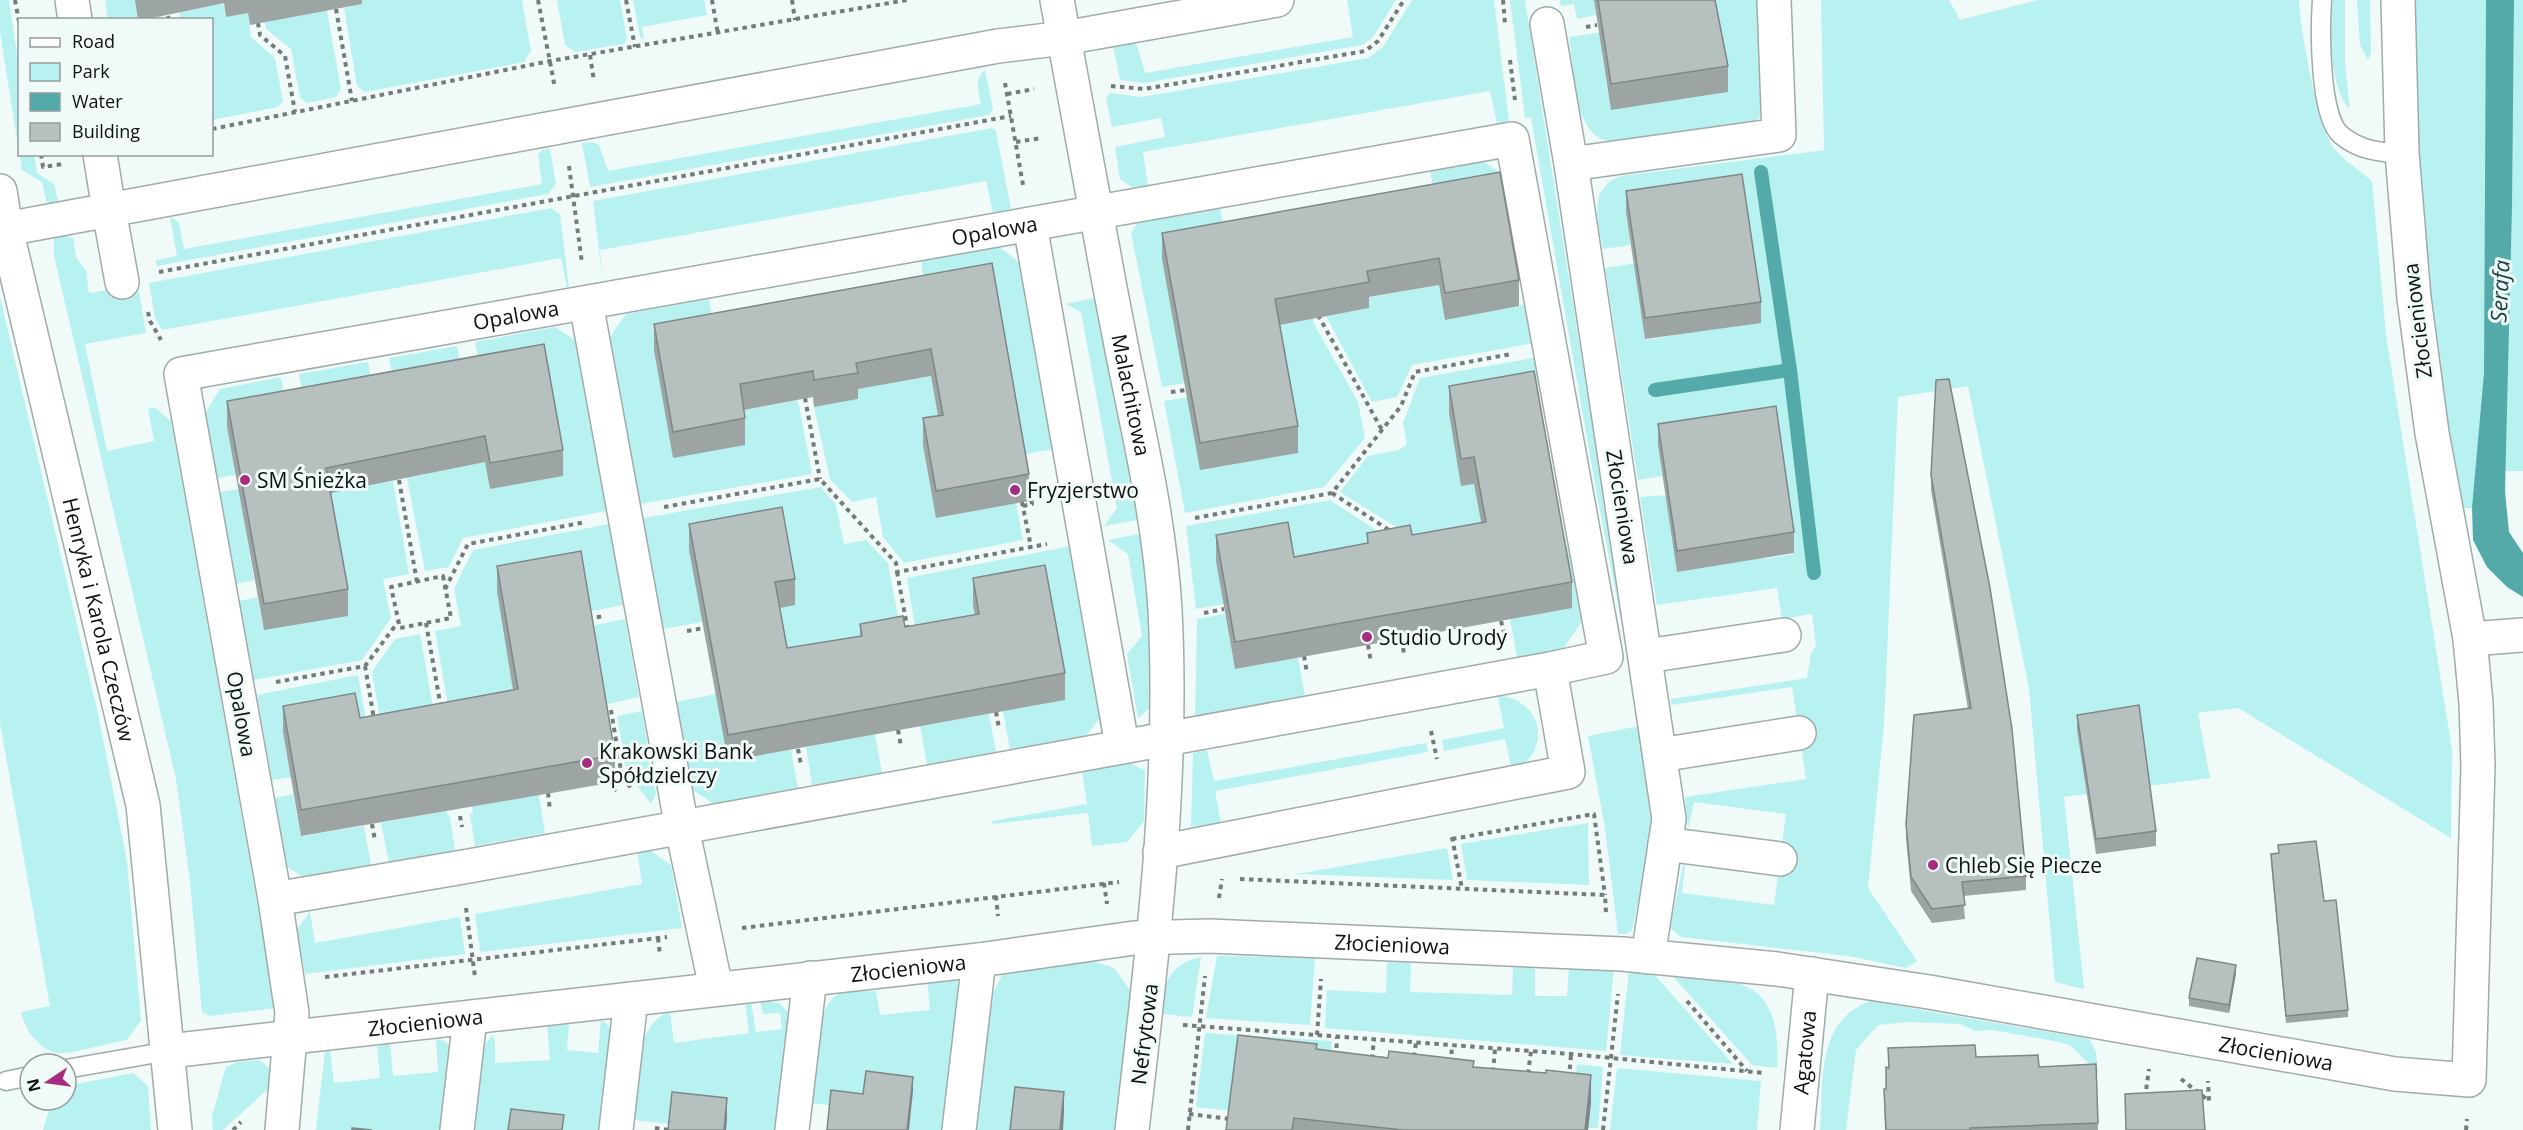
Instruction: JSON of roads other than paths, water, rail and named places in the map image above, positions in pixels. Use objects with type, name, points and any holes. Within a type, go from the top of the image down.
[{"type":"street","points":[[72,0],[75,18]]},
{"type":"street","name":"Malachitowa","points":[[1057,0],[1095,214],[1156,525],[1165,610],[1165,738],[1155,937]]},
{"type":"street","points":[[6,229],[986,48],[1064,38],[1276,0]]},
{"type":"street","points":[[1571,164],[1779,135],[1773,0]]},
{"type":"street","name":"Złocieniowa","points":[[169,1051],[979,960],[1155,937],[1323,940],[1635,955],[1812,974],[2395,1074],[2469,1080],[2478,766],[2470,639],[2422,366],[2406,230],[2398,0]]},
{"type":"street","name":"Złocieniowa","points":[[1547,24],[1571,164],[1647,656],[1669,819],[1665,844],[1635,955]]},
{"type":"street","name":"Opalowa","points":[[282,1130],[292,1013],[275,899],[181,374],[1512,139],[1606,657],[1550,669]]},
{"type":"street","points":[[99,156],[122,282]]},
{"type":"street","name":"Henryka i Karola Czeczów","points":[[0,192],[6,229],[143,805],[176,1130]]},
{"type":"street","points":[[1030,225],[1122,745]]},
{"type":"street","points":[[586,303],[682,828],[716,988]]},
{"type":"street","points":[[1647,656],[1784,635]]},
{"type":"street","points":[[2470,639],[2523,635]]},
{"type":"street","points":[[275,899],[462,868],[1122,745],[1550,669],[1568,772],[1159,864]]},
{"type":"street","points":[[1660,755],[1799,733]]},
{"type":"street","points":[[1665,844],[1780,859]]},
{"type":"street","name":"Nefrytowa","points":[[1132,1130],[1155,937]]},
{"type":"street","points":[[959,1130],[979,960]]},
{"type":"street","name":"Agatowa","points":[[1797,1130],[1812,974]]},
{"type":"street","points":[[792,1130],[810,978]]},
{"type":"street","points":[[616,1130],[631,999]]},
{"type":"street","points":[[457,1130],[475,1018]]},
{"type":"lane","points":[[2322,0],[2321,56],[2330,115],[2340,134],[2377,153],[2402,153]]},
{"type":"lane","points":[[78,1067],[169,1051]]},
{"type":"lane","points":[[6,1081],[18,1078]]},
{"type":"water","name":"Serafa","points":[[2486,0],[2514,0],[2505,491],[2509,532],[2523,553],[2523,597],[2507,587],[2487,567],[2473,540],[2472,508],[2484,373]]},
{"type":"waterway","points":[[1761,172],[1790,370],[1814,573]]},
{"type":"waterway","points":[[1655,390],[1790,370]]},
{"type":"place","name":"SM Śnieżka","points":[[245,480]]},
{"type":"place","name":"Fryzjerstwo","points":[[1015,490]]},
{"type":"place","name":"Studio Urody","points":[[1367,637]]},
{"type":"place","name":"Krakowski Bank Spółdzielczy","points":[[587,763]]},
{"type":"place","name":"Chleb Się Piecze","points":[[1933,865]]}]
